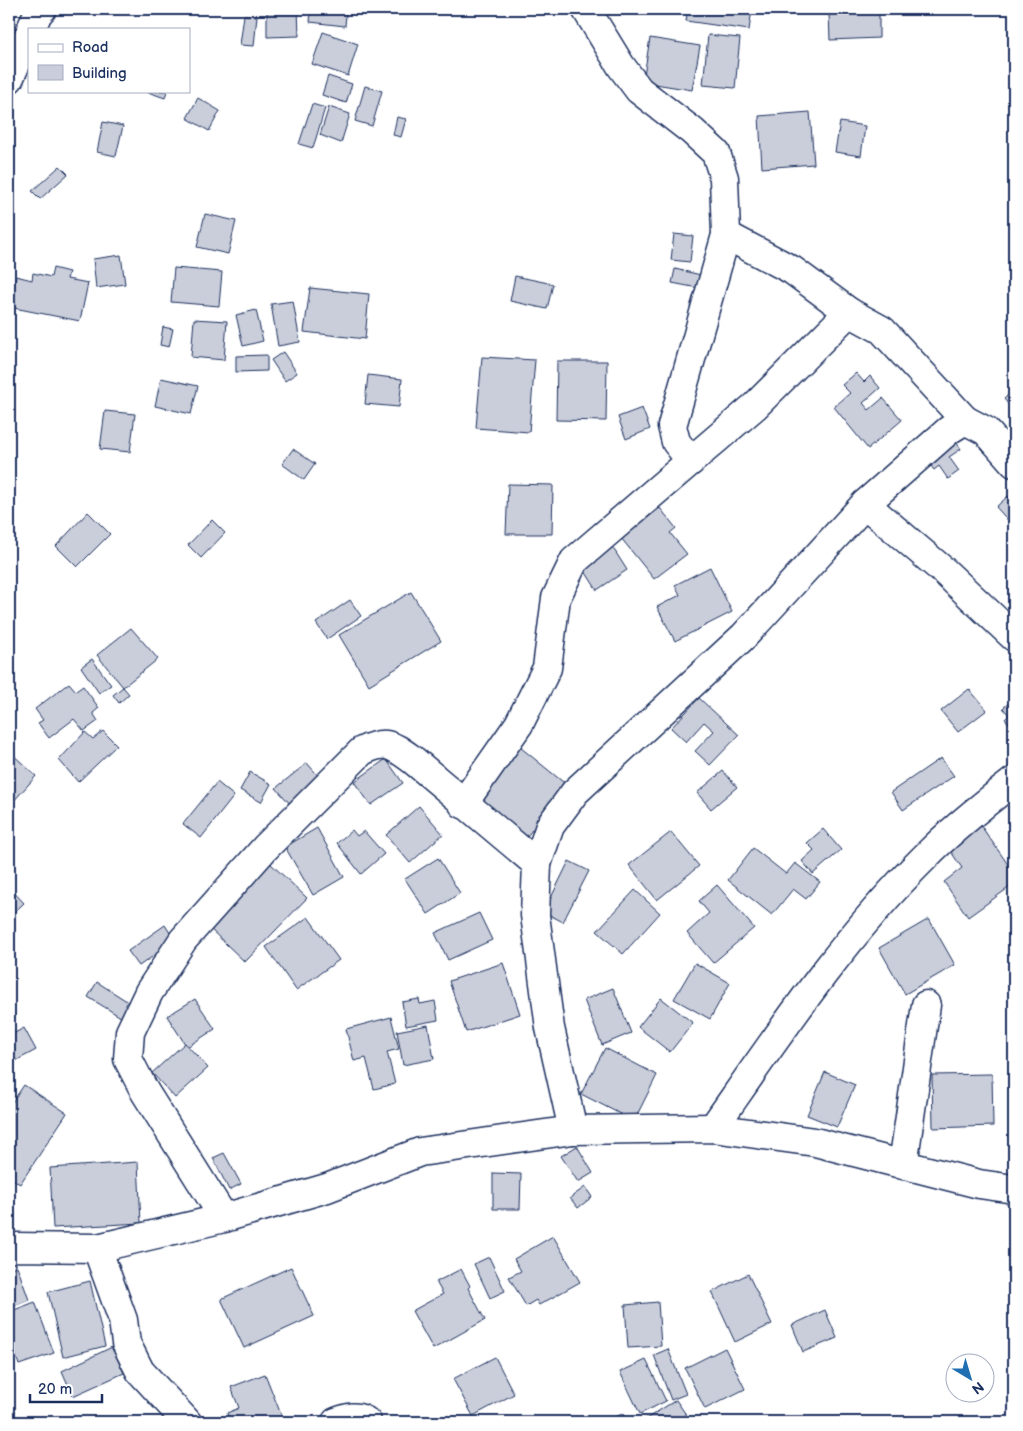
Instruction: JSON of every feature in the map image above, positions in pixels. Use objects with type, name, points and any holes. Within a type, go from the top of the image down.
[{"type":"street","points":[[31,28],[38,13],[42,9]]},
{"type":"street","points":[[586,9],[621,66],[639,90],[692,131],[716,153],[724,178],[726,235],[672,426],[676,442],[691,461]]},
{"type":"street","points":[[9,79],[28,37]]},
{"type":"street","points":[[726,235],[792,270],[849,312],[882,330],[965,420],[986,431],[1014,463]]},
{"type":"street","points":[[463,804],[519,724],[546,668],[556,598],[574,560],[755,406],[849,312]]},
{"type":"street","points":[[573,1130],[550,1028],[534,915],[536,864],[550,826],[575,792],[744,636],[865,504],[949,430],[965,420]]},
{"type":"street","points":[[865,504],[945,572],[1014,637]]},
{"type":"street","points":[[224,1218],[145,1092],[128,1059],[130,1032],[149,992],[183,940],[265,848],[362,751],[378,743],[392,746],[413,760],[536,864]]},
{"type":"street","points":[[714,1128],[787,1022],[842,949],[925,856],[984,804],[1014,781]]},
{"type":"street","points":[[902,1165],[926,1005]]},
{"type":"street","points":[[11,1245],[97,1248],[224,1218],[327,1188],[420,1152],[573,1130],[714,1128],[815,1142],[979,1184],[1014,1189]]},
{"type":"street","points":[[97,1248],[123,1320],[126,1343],[140,1371],[187,1422]]},
{"type":"street","points":[[336,1422],[350,1417],[367,1422]]},
{"type":"building","points":[[267,9],[298,9],[299,36],[267,37]]},
{"type":"building","points":[[688,9],[752,9],[749,30],[686,21]]},
{"type":"building","points":[[311,10],[346,14],[345,26],[310,22]]},
{"type":"building","points":[[879,11],[879,38],[830,40],[829,13]]},
{"type":"building","points":[[244,15],[257,16],[254,46],[240,45]]},
{"type":"building","points":[[323,32],[358,44],[348,76],[312,64]]},
{"type":"building","points":[[708,35],[740,38],[735,88],[703,85]]},
{"type":"building","points":[[650,38],[700,46],[692,90],[643,82]]},
{"type":"building","points":[[328,76],[352,84],[346,103],[322,95]]},
{"type":"building","points":[[365,86],[382,91],[372,126],[355,121]]},
{"type":"building","points":[[148,92],[167,92],[165,98]]},
{"type":"building","points":[[198,98],[220,111],[209,131],[187,118]]},
{"type":"building","points":[[312,104],[325,108],[313,148],[299,144]]},
{"type":"building","points":[[329,107],[350,114],[341,143],[320,135]]},
{"type":"building","points":[[810,112],[814,164],[762,168],[759,116]]},
{"type":"building","points":[[397,117],[406,119],[401,137],[393,135]]},
{"type":"building","points":[[103,122],[123,126],[116,156],[97,152]]},
{"type":"building","points":[[840,122],[865,126],[861,156],[835,152]]},
{"type":"building","points":[[60,166],[68,174],[40,199],[32,191]]},
{"type":"building","points":[[9,192],[15,196],[9,206]]},
{"type":"building","points":[[205,214],[236,221],[228,254],[197,247]]},
{"type":"building","points":[[674,234],[693,236],[690,262],[671,260]]},
{"type":"building","points":[[121,255],[125,284],[96,288],[93,259]]},
{"type":"building","points":[[53,268],[69,272],[67,279],[88,283],[80,321],[9,307],[16,276],[32,280],[33,273],[51,277]]},
{"type":"building","points":[[174,268],[222,272],[219,306],[171,302]]},
{"type":"building","points":[[675,269],[701,275],[698,288],[672,283]]},
{"type":"building","points":[[515,276],[553,284],[547,309],[510,301]]},
{"type":"building","points":[[310,288],[369,294],[365,339],[304,332]]},
{"type":"building","points":[[293,301],[300,342],[278,346],[271,304]]},
{"type":"building","points":[[256,310],[263,341],[243,346],[236,315]]},
{"type":"building","points":[[194,319],[227,321],[224,360],[191,357]]},
{"type":"building","points":[[163,327],[173,329],[169,347],[160,345]]},
{"type":"building","points":[[283,352],[297,373],[285,381],[271,360]]},
{"type":"building","points":[[267,355],[267,371],[236,372],[236,356]]},
{"type":"building","points":[[482,357],[535,360],[529,432],[476,428]]},
{"type":"building","points":[[557,361],[607,361],[606,421],[556,420]]},
{"type":"building","points":[[856,373],[864,382],[870,376],[880,388],[863,403],[869,410],[883,398],[902,420],[868,449],[834,407],[850,393],[842,385]]},
{"type":"building","points":[[368,375],[402,379],[399,407],[365,404]]},
{"type":"building","points":[[161,378],[198,386],[191,414],[155,406]]},
{"type":"building","points":[[1014,389],[1014,411],[1004,399]]},
{"type":"building","points":[[642,408],[650,429],[626,439],[618,417]]},
{"type":"building","points":[[105,411],[135,414],[130,452],[100,449]]},
{"type":"building","points":[[954,439],[961,449],[949,457],[959,471],[948,479],[939,466],[934,470],[926,459]]},
{"type":"building","points":[[293,449],[315,464],[304,480],[282,464]]},
{"type":"building","points":[[508,484],[553,485],[552,534],[506,534]]},
{"type":"building","points":[[1008,496],[1014,503],[1014,527],[996,507]]},
{"type":"building","points":[[660,508],[676,528],[670,533],[687,554],[654,579],[621,538]]},
{"type":"building","points":[[88,512],[110,534],[77,567],[56,546]]},
{"type":"building","points":[[212,520],[225,533],[201,558],[188,545]]},
{"type":"building","points":[[611,545],[627,570],[597,590],[581,565]]},
{"type":"building","points":[[710,567],[732,612],[675,641],[657,607],[680,595],[675,585]]},
{"type":"building","points":[[411,592],[441,641],[369,685],[339,635]]},
{"type":"building","points":[[350,600],[361,616],[327,639],[316,623]]},
{"type":"building","points":[[131,628],[158,659],[123,687],[97,655]]},
{"type":"building","points":[[92,659],[111,685],[99,693],[81,667]]},
{"type":"building","points":[[69,683],[76,691],[83,686],[99,708],[93,713],[98,721],[84,731],[74,719],[49,738],[38,723],[43,720],[35,709]]},
{"type":"building","points":[[123,687],[129,694],[119,703],[113,695]]},
{"type":"building","points":[[969,689],[987,710],[958,732],[941,711]]},
{"type":"building","points":[[1014,689],[1014,729],[1005,719],[1009,715],[1003,708],[1012,700],[1008,695]]},
{"type":"building","points":[[699,698],[739,735],[710,765],[695,751],[714,731],[704,722],[686,742],[671,728]]},
{"type":"building","points":[[1014,729],[1014,739],[1009,733]]},
{"type":"building","points":[[103,731],[117,745],[78,782],[59,760],[85,732],[93,739]]},
{"type":"building","points":[[515,743],[568,786],[523,841],[470,798]]},
{"type":"building","points":[[9,751],[36,776],[12,803],[9,800]]},
{"type":"building","points":[[941,758],[954,776],[903,810],[891,792]]},
{"type":"building","points":[[386,759],[403,783],[371,805],[354,782]]},
{"type":"building","points":[[307,763],[321,779],[290,804],[276,788]]},
{"type":"building","points":[[723,771],[737,787],[711,809],[697,793]]},
{"type":"building","points":[[250,772],[271,784],[261,802],[240,790]]},
{"type":"building","points":[[217,782],[234,796],[201,838],[183,824]]},
{"type":"building","points":[[419,806],[443,834],[410,863],[386,835]]},
{"type":"building","points":[[979,823],[1014,873],[1014,884],[968,917],[944,882],[962,868],[947,846]]},
{"type":"building","points":[[317,828],[344,877],[313,895],[285,847]]},
{"type":"building","points":[[823,829],[841,850],[813,874],[802,861],[814,850],[807,843]]},
{"type":"building","points":[[352,830],[357,836],[364,831],[384,854],[361,874],[337,843]]},
{"type":"building","points":[[671,832],[699,866],[657,900],[629,865]]},
{"type":"building","points":[[753,848],[786,874],[795,863],[820,882],[806,899],[793,889],[772,915],[728,880]]},
{"type":"building","points":[[438,858],[460,893],[428,914],[405,879]]},
{"type":"building","points":[[569,861],[589,871],[563,922],[544,912]]},
{"type":"building","points":[[269,862],[307,898],[245,962],[207,926]]},
{"type":"building","points":[[717,885],[754,928],[713,963],[687,933],[709,913],[699,901]]},
{"type":"building","points":[[9,887],[24,903],[9,917]]},
{"type":"building","points":[[635,890],[660,913],[623,954],[597,931]]},
{"type":"building","points":[[479,913],[492,940],[448,960],[435,933]]},
{"type":"building","points":[[308,917],[339,960],[296,990],[266,947]]},
{"type":"building","points":[[929,919],[955,965],[905,994],[879,948]]},
{"type":"building","points":[[165,925],[175,941],[139,966],[128,951]]},
{"type":"building","points":[[503,963],[520,1014],[466,1032],[449,981]]},
{"type":"building","points":[[695,963],[730,983],[710,1019],[674,999]]},
{"type":"building","points":[[97,982],[133,1005],[124,1019],[88,997]]},
{"type":"building","points":[[613,988],[631,1033],[602,1045],[584,1000]]},
{"type":"building","points":[[661,998],[693,1023],[670,1052],[638,1027]]},
{"type":"building","points":[[195,999],[215,1029],[187,1047],[167,1016]]},
{"type":"building","points":[[419,999],[420,1004],[435,1001],[438,1020],[406,1026],[402,1002]]},
{"type":"building","points":[[391,1017],[399,1049],[387,1052],[395,1084],[374,1089],[366,1058],[354,1061],[346,1029]]},
{"type":"building","points":[[428,1025],[434,1059],[403,1065],[397,1031]]},
{"type":"building","points":[[24,1028],[36,1050],[10,1064],[9,1036]]},
{"type":"building","points":[[185,1043],[208,1068],[175,1098],[152,1073]]},
{"type":"building","points":[[605,1048],[657,1075],[634,1121],[581,1094]]},
{"type":"building","points":[[825,1072],[855,1085],[837,1127],[807,1115]]},
{"type":"building","points":[[992,1074],[993,1126],[933,1128],[932,1075]]},
{"type":"building","points":[[24,1085],[67,1113],[20,1184],[9,1177],[9,1107]]},
{"type":"building","points":[[577,1146],[593,1173],[578,1182],[561,1156]]},
{"type":"building","points":[[224,1153],[241,1184],[229,1190],[213,1158]]},
{"type":"building","points":[[138,1162],[141,1223],[53,1228],[50,1168]]},
{"type":"building","points":[[493,1173],[521,1174],[520,1209],[493,1209]]},
{"type":"building","points":[[585,1187],[592,1197],[578,1208],[570,1198]]},
{"type":"building","points":[[553,1236],[580,1282],[539,1305],[536,1300],[526,1306],[509,1277],[521,1271],[514,1259]]},
{"type":"building","points":[[489,1257],[505,1291],[490,1298],[474,1264]]},
{"type":"building","points":[[17,1266],[29,1300],[9,1308],[9,1269]]},
{"type":"building","points":[[291,1267],[314,1316],[244,1348],[221,1299]]},
{"type":"building","points":[[461,1269],[470,1286],[468,1288],[485,1320],[433,1349],[412,1311],[443,1294],[436,1282]]},
{"type":"building","points":[[748,1274],[772,1324],[735,1342],[712,1292]]},
{"type":"building","points":[[90,1281],[105,1346],[63,1357],[48,1292]]},
{"type":"building","points":[[35,1302],[54,1353],[19,1365],[9,1336],[9,1312]]},
{"type":"building","points":[[658,1302],[661,1346],[628,1348],[625,1305]]},
{"type":"building","points":[[825,1310],[837,1338],[803,1352],[792,1325]]},
{"type":"building","points":[[112,1347],[124,1373],[73,1396],[62,1371]]},
{"type":"building","points":[[725,1348],[745,1389],[705,1409],[685,1368]]},
{"type":"building","points":[[668,1349],[686,1394],[671,1400],[654,1355]]},
{"type":"building","points":[[495,1357],[514,1394],[473,1416],[453,1379]]},
{"type":"building","points":[[646,1360],[666,1401],[640,1414],[620,1372]]},
{"type":"building","points":[[265,1374],[284,1422],[230,1422],[227,1413],[239,1408],[231,1387]]},
{"type":"building","points":[[676,1400],[687,1416],[678,1422],[641,1422]]},
{"type":"building","points":[[623,1414],[626,1422],[599,1422]]}]
